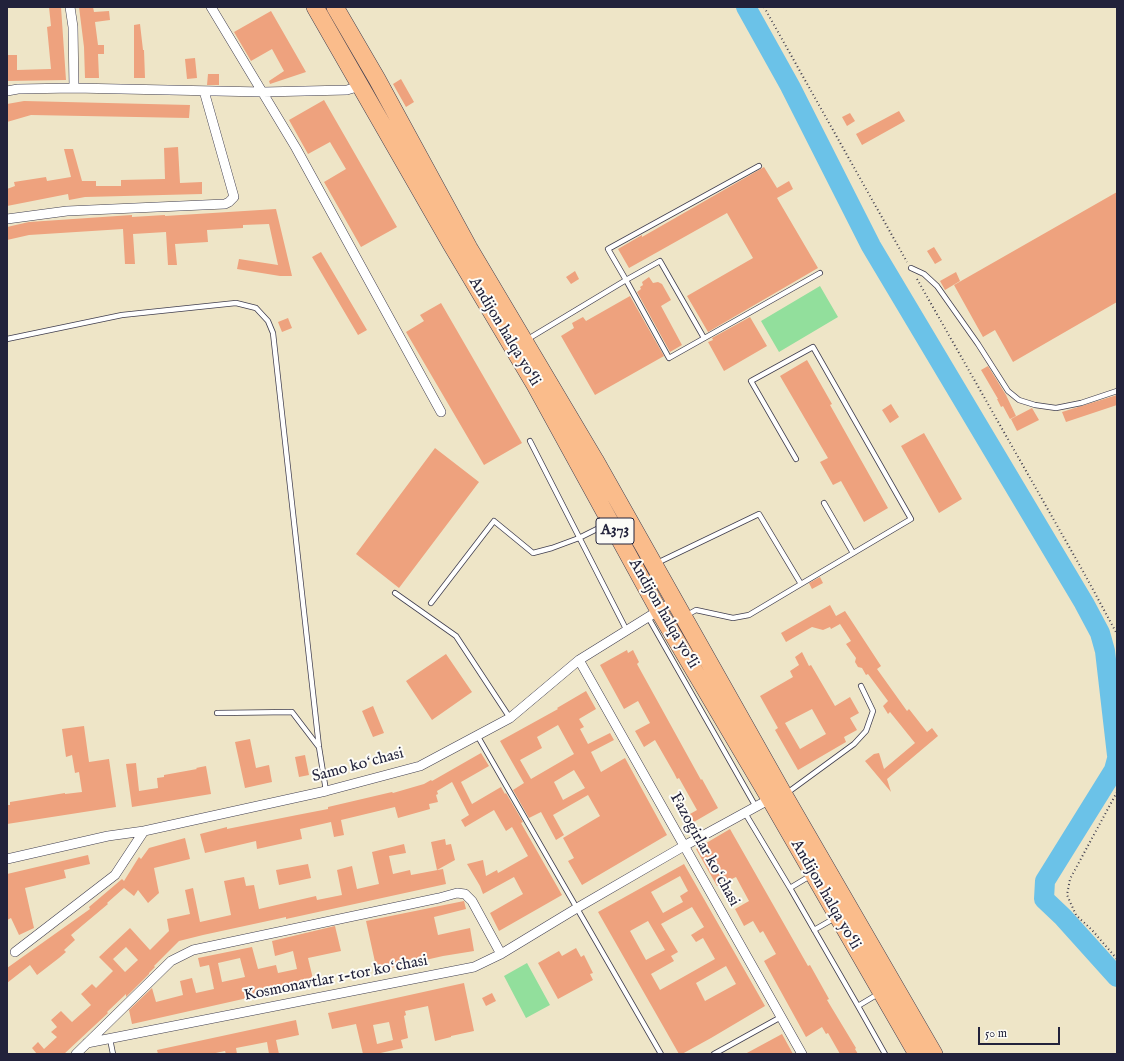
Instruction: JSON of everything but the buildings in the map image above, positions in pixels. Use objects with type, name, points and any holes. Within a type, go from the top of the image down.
[{"type":"highway","name":"Andijon halqa yo‘li","points":[[314,7],[535,384],[610,522],[654,614],[770,800],[934,1054]]},
{"type":"highway","name":"Andijon halqa yo‘li","points":[[335,7],[377,79],[469,248],[595,460],[683,617],[770,800],[917,1054]]},
{"type":"street","points":[[70,7],[74,27],[74,88]]},
{"type":"street","points":[[211,7],[300,155],[441,412]]},
{"type":"street","points":[[7,91],[18,89],[74,88],[263,92],[347,90],[360,86]]},
{"type":"street","points":[[7,219],[67,211],[225,204],[229,202],[234,197],[204,91]]},
{"type":"street","name":"Samo koʻchasi","points":[[7,859],[108,836],[144,831],[326,791],[420,766],[510,718],[579,660],[674,601]]},
{"type":"street","name":"Fazogirlar koʻchasi","points":[[579,660],[802,1054]]},
{"type":"street","name":"Kosmonavtlar 1-tor koʻchasi","points":[[87,1043],[474,967],[501,954],[684,846],[770,800]]},
{"type":"street","points":[[15,952],[115,875],[144,831]]},
{"type":"street","points":[[76,1054],[171,961],[194,950],[457,893],[465,894],[472,901],[501,954]]},
{"type":"lane","points":[[759,166],[608,248],[669,358],[820,273]]},
{"type":"lane","points":[[524,341],[660,261],[704,338]]},
{"type":"lane","points":[[911,268],[924,274],[937,286],[978,344],[1008,391],[1019,400],[1035,405],[1056,408],[1081,404],[1117,391]]},
{"type":"lane","points":[[7,338],[122,315],[236,303],[256,308],[268,321],[273,333],[319,747],[326,791]]},
{"type":"lane","points":[[683,617],[696,610],[733,618],[749,615],[911,519],[813,347],[752,381],[796,459]]},
{"type":"lane","points":[[530,441],[627,631]]},
{"type":"lane","points":[[824,503],[853,553]]},
{"type":"lane","points":[[653,565],[759,514],[801,584]]},
{"type":"lane","points":[[431,603],[494,521],[533,553],[579,538],[610,522]]},
{"type":"lane","points":[[395,593],[456,636],[510,718]]},
{"type":"lane","points":[[770,800],[854,744],[866,730],[872,711],[861,686]]},
{"type":"lane","points":[[217,713],[292,712],[319,747]]},
{"type":"lane","points":[[477,735],[662,1054]]},
{"type":"lane","points":[[745,813],[790,888],[885,1054]]},
{"type":"lane","points":[[790,888],[813,874]]},
{"type":"lane","points":[[814,930],[838,917]]},
{"type":"lane","points":[[858,1006],[881,992]]},
{"type":"lane","points":[[714,1054],[781,1017]]},
{"type":"lane","points":[[110,1039],[113,1054]]},
{"type":"path","points":[[764,7],[1117,634]]},
{"type":"path","points":[[1117,792],[1070,879],[1067,895],[1076,915],[1092,930],[1117,959]]},
{"type":"green space","points":[[820,286],[838,317],[779,352],[761,321]]},
{"type":"green space","points":[[527,963],[550,1005],[526,1018],[504,976]]},
{"type":"waterway","points":[[746,7],[790,86],[871,246],[1084,603],[1100,633],[1105,651],[1117,755]]},
{"type":"waterway","points":[[1117,759],[1114,770],[1045,881],[1044,899],[1063,917],[1117,977]]}]
